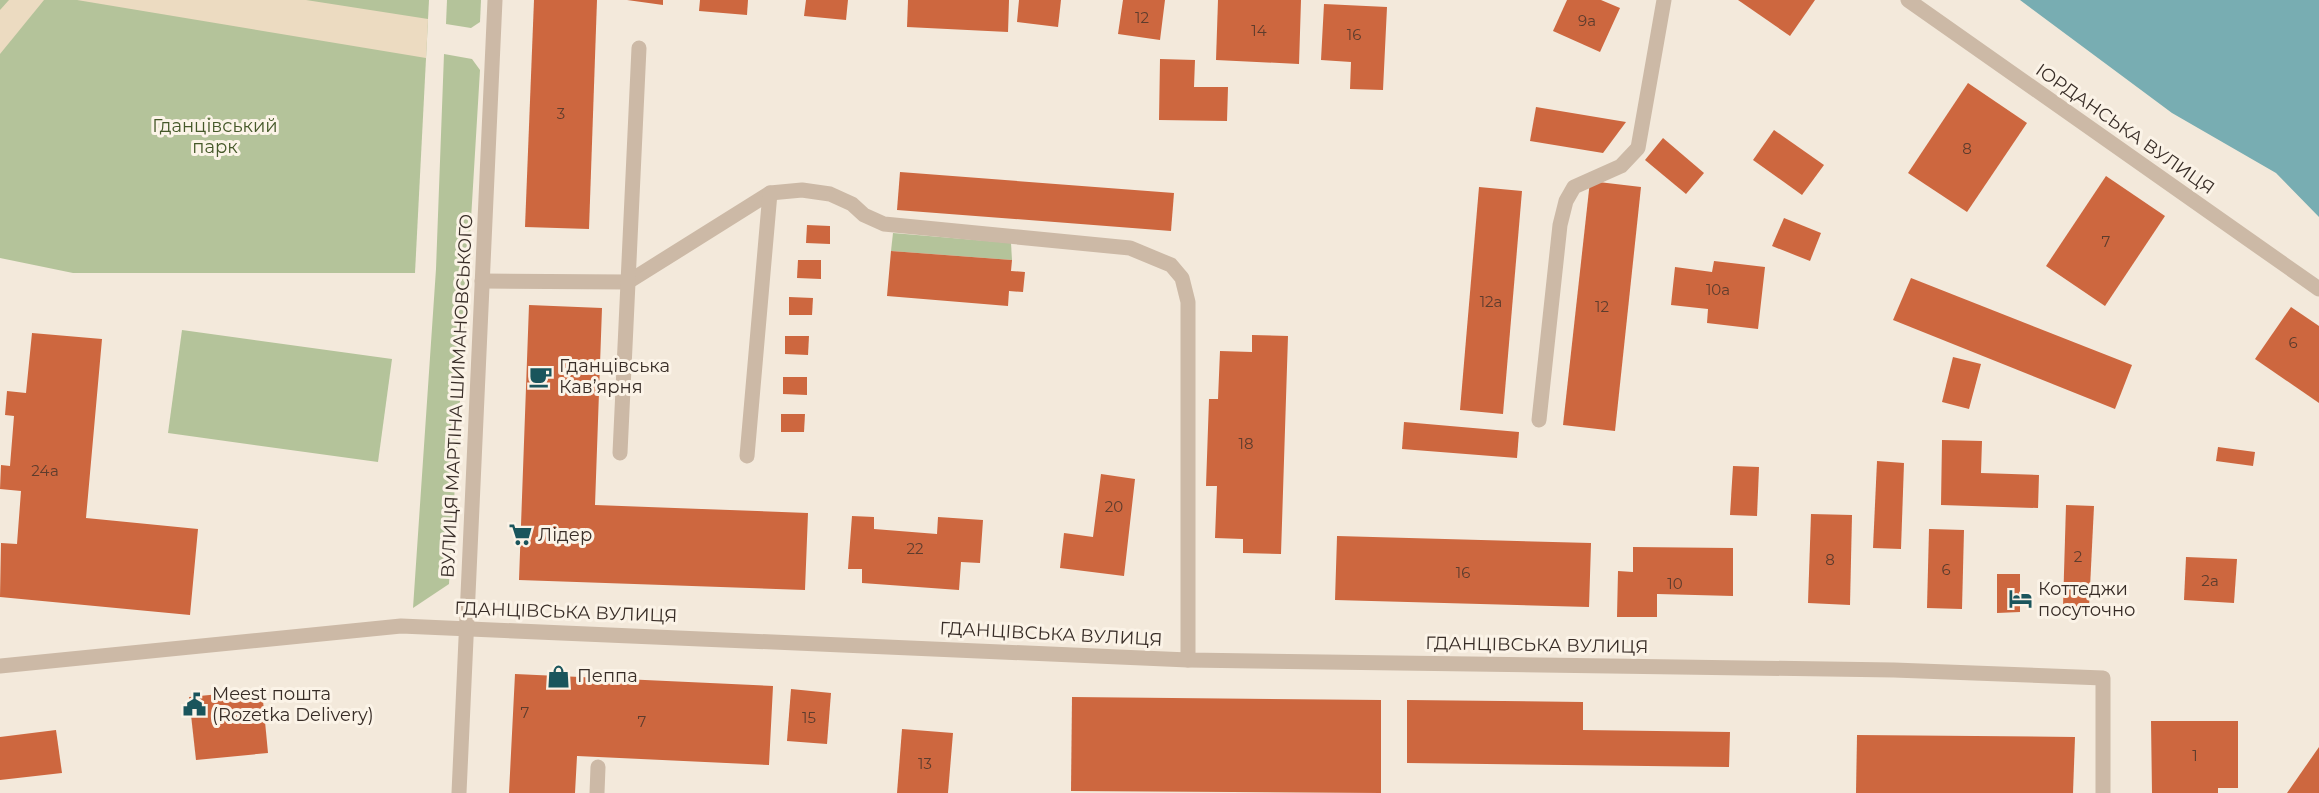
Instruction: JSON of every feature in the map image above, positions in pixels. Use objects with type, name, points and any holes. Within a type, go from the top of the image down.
[{"type":"street","name":"ВУЛИЦЯ МАРТІНА ШИМАНОВСЬКОГО","points":[[459,793],[495,0]]},
{"type":"street","points":[[1539,420],[1560,225],[1566,201],[1574,187],[1622,166],[1638,148],[1664,0]]},
{"type":"street","name":"ІОРДАНСЬКА ВУЛИЦЯ","points":[[1908,0],[2319,289]]},
{"type":"street","points":[[620,453],[639,48]]},
{"type":"street","points":[[482,281],[628,282],[770,193],[802,190],[830,194],[852,204],[864,215],[884,224],[1130,248],[1171,265],[1182,278],[1188,302],[1188,660]]},
{"type":"street","points":[[747,456],[770,193]]},
{"type":"street","name":"ГДАНЦІВСЬКА ВУЛИЦЯ","points":[[0,666],[389,627],[466,627],[1188,660],[1894,670],[2103,678],[2103,793]]},
{"type":"street","points":[[597,793],[598,767]]},
{"type":"green space","name":"Гданцівський парк","points":[[0,0],[429,0],[415,273],[73,273],[0,258]]},
{"type":"green space","points":[[447,0],[481,0],[480,22],[471,28],[446,24]]},
{"type":"green space","points":[[444,54],[472,59],[480,70],[449,584],[413,608],[436,269]]},
{"type":"green space","points":[[893,233],[1011,243],[1012,260],[891,251]]},
{"type":"green space","points":[[182,330],[392,359],[378,462],[168,433]]},
{"type":"shaded area","points":[[9,0],[44,0],[0,54],[0,10]]},
{"type":"shaded area","points":[[77,0],[306,0],[428,19],[426,58]]},
{"type":"water","points":[[2020,0],[2319,0],[2319,217],[2276,173],[2172,113]]},
{"type":"building","points":[[534,0],[597,0],[589,229],[525,227]]},
{"type":"building","points":[[627,0],[663,0],[663,5]]},
{"type":"building","points":[[700,0],[748,0],[747,15],[699,11]]},
{"type":"building","points":[[806,0],[848,0],[846,20],[804,16]]},
{"type":"building","points":[[908,0],[1009,0],[1008,32],[907,27]]},
{"type":"building","points":[[1019,0],[1061,0],[1058,27],[1017,22]]},
{"type":"building","points":[[1123,0],[1165,0],[1160,40],[1118,34]]},
{"type":"building","points":[[1218,0],[1301,0],[1299,64],[1216,60]]},
{"type":"building","points":[[1567,0],[1601,0],[1620,8],[1600,52],[1553,31]]},
{"type":"building","points":[[1738,0],[1815,0],[1790,36]]},
{"type":"building","points":[[1324,4],[1387,7],[1383,90],[1350,89],[1351,62],[1321,60]]},
{"type":"building","points":[[1160,59],[1195,60],[1194,87],[1228,87],[1227,121],[1159,120]]},
{"type":"building","points":[[1968,83],[2027,123],[1967,212],[1908,173]]},
{"type":"building","points":[[1536,107],[1626,122],[1603,153],[1530,141]]},
{"type":"building","points":[[1774,130],[1824,165],[1802,195],[1753,160]]},
{"type":"building","points":[[1663,138],[1704,173],[1686,194],[1645,160]]},
{"type":"building","points":[[900,172],[1174,193],[1171,231],[897,210]]},
{"type":"building","points":[[2106,176],[2165,216],[2105,306],[2046,266]]},
{"type":"building","points":[[1590,181],[1641,187],[1615,431],[1563,425]]},
{"type":"building","points":[[1479,187],[1522,191],[1503,414],[1460,410]]},
{"type":"building","points":[[1784,218],[1821,233],[1810,261],[1772,246]]},
{"type":"building","points":[[807,225],[830,226],[830,244],[806,243]]},
{"type":"building","points":[[891,251],[1012,260],[1011,271],[1025,272],[1023,292],[1009,291],[1008,306],[887,296]]},
{"type":"building","points":[[798,260],[821,260],[821,279],[797,278]]},
{"type":"building","points":[[1714,261],[1765,267],[1758,329],[1707,323],[1708,309],[1671,305],[1675,267],[1712,272]]},
{"type":"building","points":[[1911,278],[2132,365],[2115,409],[1893,320]]},
{"type":"building","points":[[789,297],[813,298],[812,315],[789,315]]},
{"type":"building","points":[[529,305],[602,308],[595,505],[808,513],[805,590],[519,580]]},
{"type":"building","points":[[2291,307],[2319,326],[2319,403],[2255,359]]},
{"type":"building","points":[[32,333],[102,339],[86,518],[198,529],[190,615],[0,597],[1,543],[17,544],[21,491],[0,489],[1,465],[10,466],[14,416],[5,415],[7,391],[26,393]]},
{"type":"building","points":[[1252,335],[1288,336],[1281,554],[1243,553],[1243,539],[1215,538],[1217,486],[1206,486],[1209,399],[1218,399],[1220,351],[1252,352]]},
{"type":"building","points":[[785,336],[809,336],[808,355],[785,354]]},
{"type":"building","points":[[1953,357],[1981,364],[1969,409],[1942,402]]},
{"type":"building","points":[[783,377],[807,377],[807,395],[783,394]]},
{"type":"building","points":[[781,414],[805,414],[804,432],[781,432]]},
{"type":"building","points":[[1404,422],[1519,432],[1517,458],[1402,449]]},
{"type":"building","points":[[1942,440],[1982,441],[1981,473],[2039,475],[2038,508],[1941,505]]},
{"type":"building","points":[[2218,447],[2255,452],[2253,466],[2216,461]]},
{"type":"building","points":[[1877,461],[1904,463],[1901,549],[1873,548]]},
{"type":"building","points":[[1733,466],[1759,467],[1757,516],[1730,515]]},
{"type":"building","points":[[1101,474],[1135,479],[1124,576],[1060,568],[1064,533],[1093,537]]},
{"type":"building","points":[[2066,505],[2094,506],[2089,608],[2063,607]]},
{"type":"building","points":[[1811,514],[1852,515],[1850,605],[1808,603]]},
{"type":"building","points":[[852,516],[874,517],[874,529],[937,534],[938,517],[983,520],[980,563],[961,562],[959,590],[862,583],[862,569],[848,569]]},
{"type":"building","points":[[1929,529],[1964,530],[1962,609],[1927,608]]},
{"type":"building","points":[[1337,536],[1591,543],[1589,607],[1335,600]]},
{"type":"building","points":[[1633,547],[1733,548],[1733,596],[1657,594],[1657,617],[1617,617],[1618,571],[1633,572]]},
{"type":"building","points":[[2186,557],[2237,559],[2234,603],[2184,600]]},
{"type":"building","points":[[1997,574],[2020,574],[2020,612],[1997,613]]},
{"type":"building","points":[[515,674],[773,686],[769,765],[577,756],[575,793],[509,793]]},
{"type":"building","points":[[791,689],[831,693],[827,744],[787,741]]},
{"type":"building","points":[[262,690],[268,753],[196,760],[189,697]]},
{"type":"building","points":[[1072,697],[1381,700],[1381,793],[1071,791]]},
{"type":"building","points":[[1407,700],[1583,702],[1583,730],[1730,732],[1729,767],[1407,763]]},
{"type":"building","points":[[2151,721],[2238,721],[2238,788],[2218,788],[2218,793],[2152,793]]},
{"type":"building","points":[[902,729],[953,733],[948,793],[897,793]]},
{"type":"building","points":[[56,730],[62,773],[0,780],[0,737]]},
{"type":"building","points":[[1857,735],[2075,737],[2073,793],[1856,793]]},
{"type":"building","points":[[2319,747],[2319,793],[2287,793]]},
{"type":"place","name":"Гданцівська Кавʼярня","points":[[541,376]]},
{"type":"place","name":"Лідер","points":[[520,535]]},
{"type":"place","name":"Коттеджи посуточно","points":[[2020,599]]},
{"type":"place","name":"Пеппа","points":[[559,676]]},
{"type":"place","name":"Meest пошта (Rozetka Delivery)","points":[[194,704]]}]
